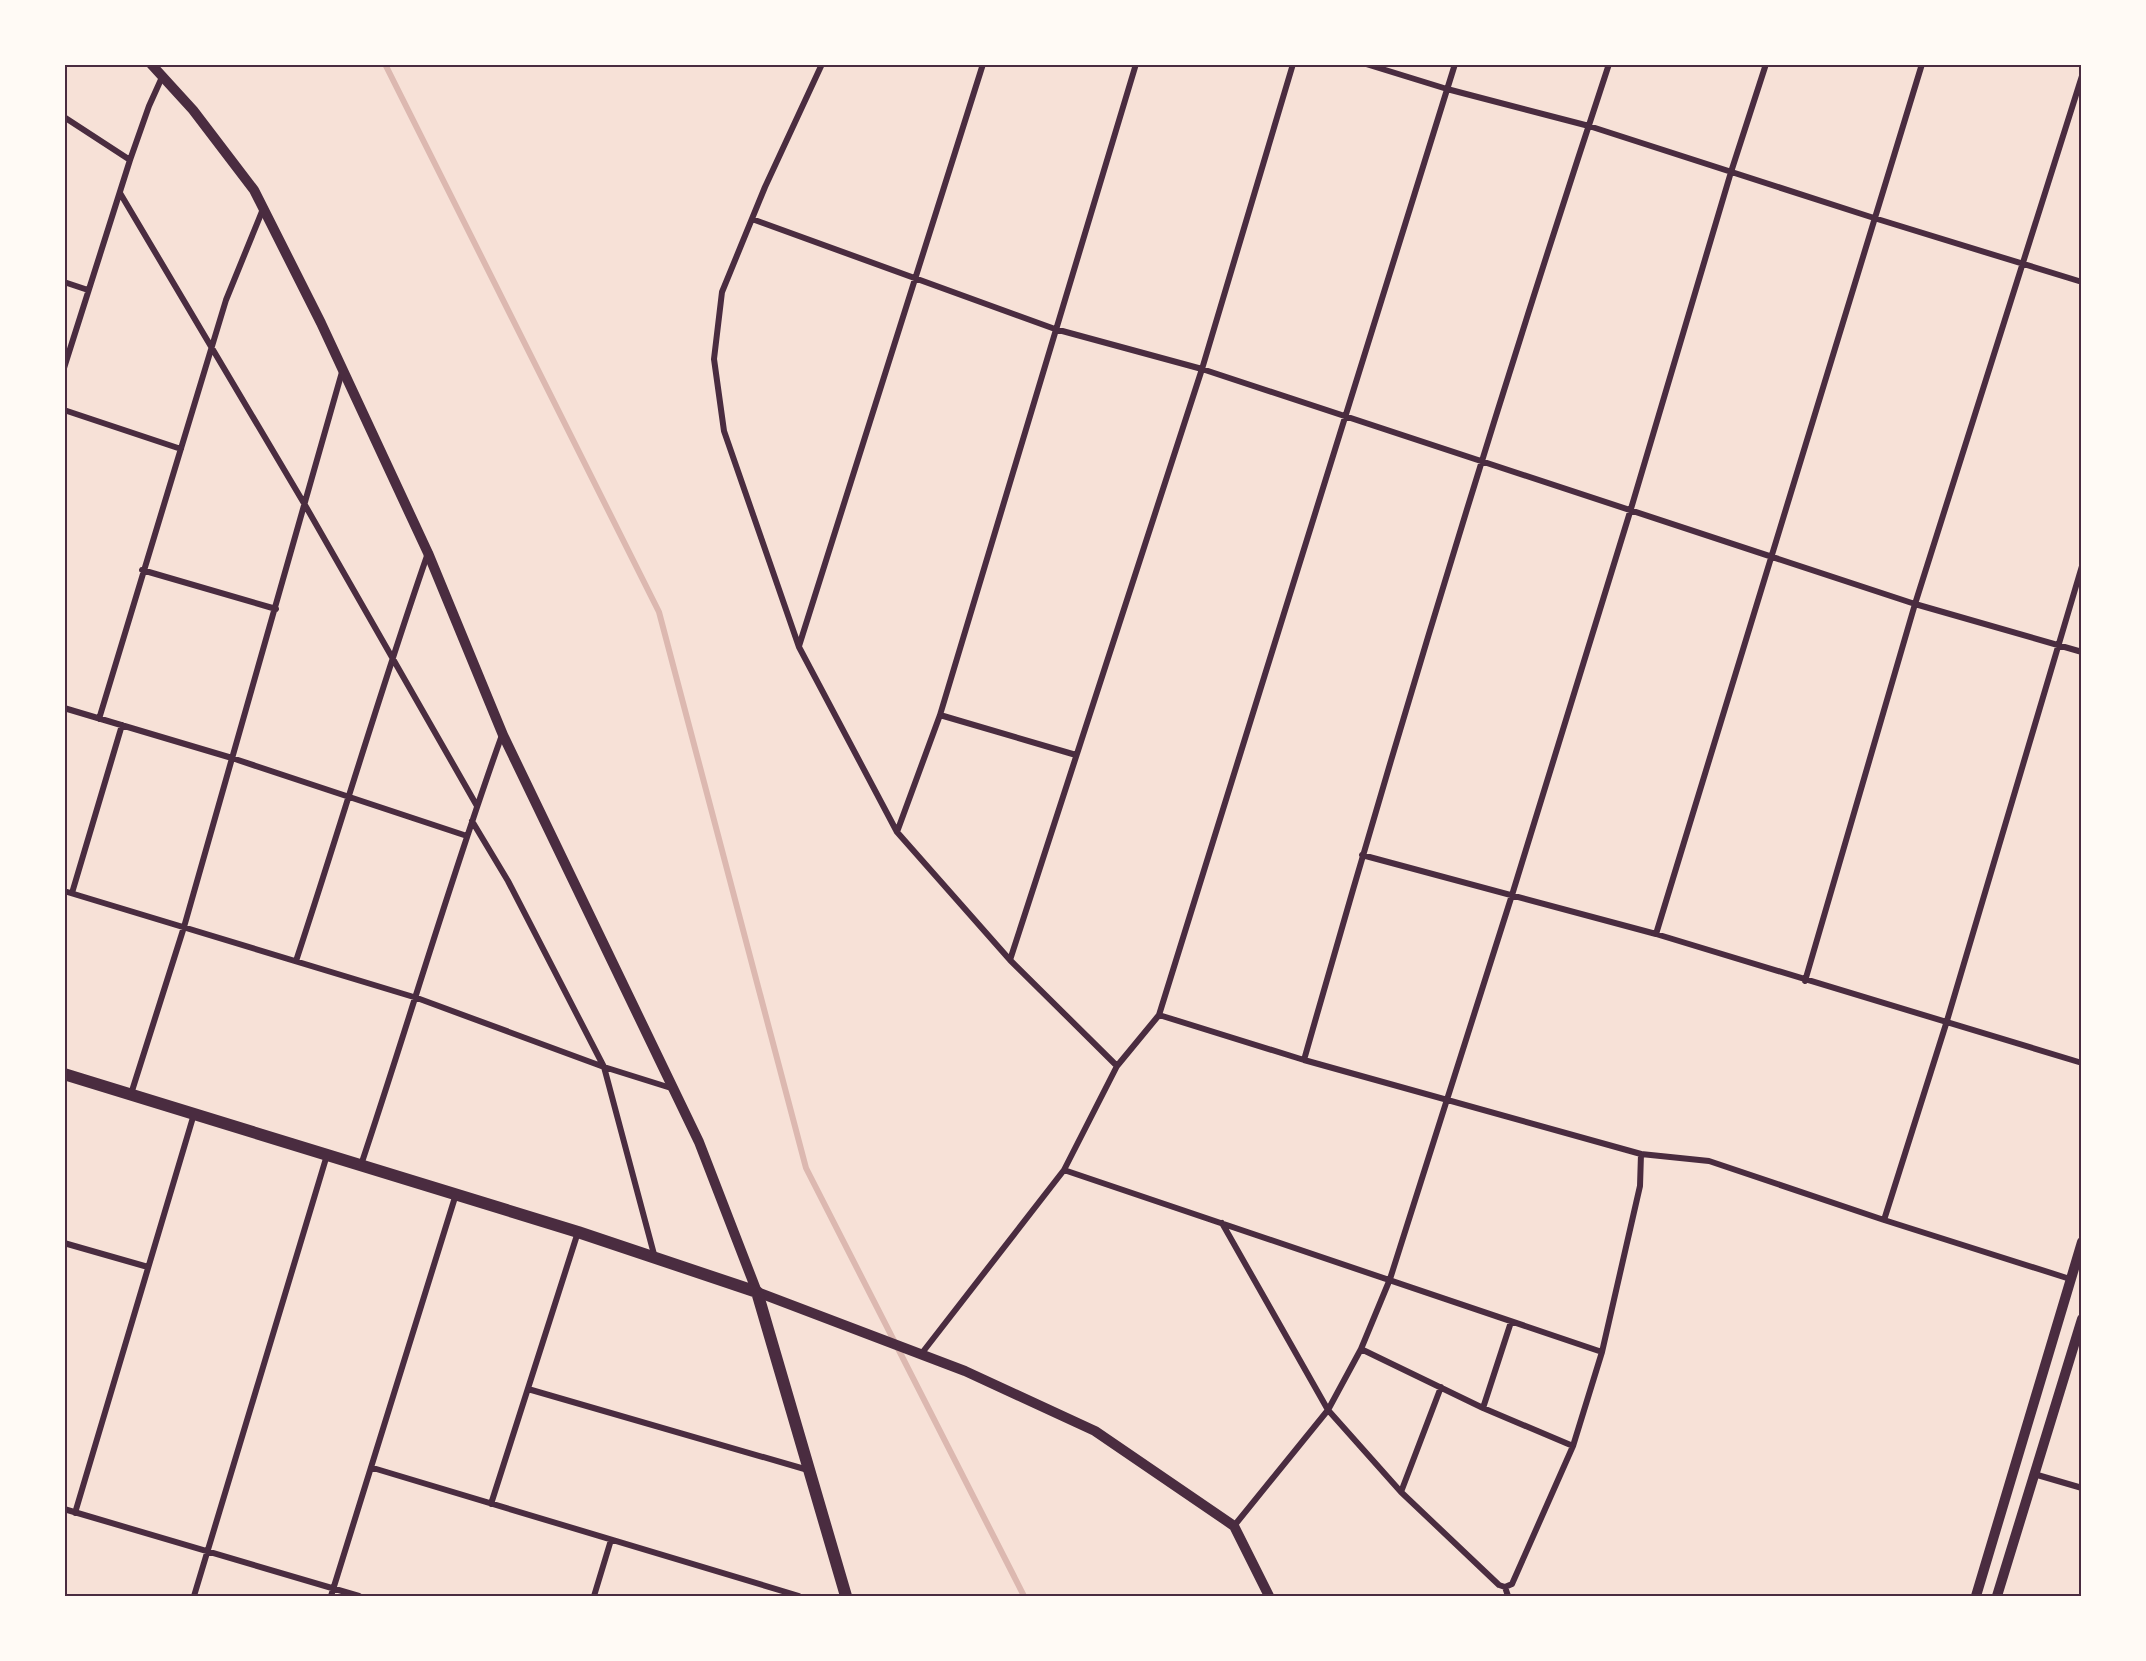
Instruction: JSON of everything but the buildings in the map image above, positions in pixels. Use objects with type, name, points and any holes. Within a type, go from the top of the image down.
[{"type":"main road","points":[[64,1074],[578,1232],[757,1292],[846,1596]]},
{"type":"street","points":[[151,64],[163,75],[254,190],[321,322],[342,372],[428,553],[503,735],[699,1142],[757,1292],[922,1353],[987,1380],[1095,1431],[1234,1526],[1269,1596]]},
{"type":"street","points":[[822,64],[752,219],[722,292],[714,359],[723,431],[798,646],[897,832],[1010,960],[1117,1066]]},
{"type":"street","points":[[798,646],[983,64]]},
{"type":"street","points":[[897,832],[940,714],[1136,64]]},
{"type":"street","points":[[1010,960],[1202,369],[1293,64]]},
{"type":"street","points":[[1366,64],[1447,90],[1589,126],[2082,282]]},
{"type":"street","points":[[922,1353],[1064,1170],[1117,1066],[1159,1014],[1455,64]]},
{"type":"street","points":[[1304,1060],[1362,855],[1481,462],[1609,64]]},
{"type":"street","points":[[1234,1526],[1328,1410],[1361,1349],[1390,1279],[1512,895],[1630,512],[1731,172],[1767,64]]},
{"type":"street","points":[[1656,934],[1922,64]]},
{"type":"street","points":[[64,368],[148,106],[163,75]]},
{"type":"street","points":[[1805,981],[1915,604],[2020,263],[2082,76]]},
{"type":"street","points":[[64,117],[130,160]]},
{"type":"street","points":[[120,194],[305,505],[477,806]]},
{"type":"street","points":[[99,719],[142,570],[226,300],[263,208]]},
{"type":"street","points":[[752,219],[914,280],[1055,329],[1202,369],[1630,512],[1915,604],[2082,652]]},
{"type":"street","points":[[64,282],[88,290]]},
{"type":"street","points":[[131,1094],[184,927],[342,372]]},
{"type":"street","points":[[64,410],[181,449]]},
{"type":"street","points":[[296,961],[351,798],[392,656],[428,553]]},
{"type":"street","points":[[1884,1220],[1946,1024],[2082,566]]},
{"type":"street","points":[[142,570],[276,609]]},
{"type":"street","points":[[64,708],[231,758],[467,836]]},
{"type":"street","points":[[940,714],[1076,755]]},
{"type":"street","points":[[72,893],[122,725]]},
{"type":"street","points":[[361,1165],[417,998],[467,836],[503,735]]},
{"type":"street","points":[[472,821],[508,881],[604,1067],[656,1258]]},
{"type":"street","points":[[1362,855],[1656,934],[1946,1024],[2082,1063]]},
{"type":"street","points":[[64,891],[417,998],[604,1067],[672,1088]]},
{"type":"street","points":[[1159,1014],[1304,1060],[1641,1154],[1709,1161],[2070,1279]]},
{"type":"street","points":[[75,1513],[194,1113]]},
{"type":"street","points":[[194,1596],[327,1154]]},
{"type":"street","points":[[1221,1222],[1328,1410],[1401,1492],[1499,1585],[1505,1587],[1512,1584],[1573,1446],[1602,1352],[1640,1186],[1641,1154]]},
{"type":"street","points":[[1064,1170],[1602,1352]]},
{"type":"street","points":[[331,1596],[373,1468],[456,1194]]},
{"type":"street","points":[[491,1504],[578,1232]]},
{"type":"street","points":[[1976,1596],[2082,1242]]},
{"type":"street","points":[[64,1244],[148,1267]]},
{"type":"street","points":[[1997,1596],[2082,1320]]},
{"type":"street","points":[[1483,1408],[1511,1322]]},
{"type":"street","points":[[1361,1349],[1483,1408],[1573,1446]]},
{"type":"street","points":[[1401,1492],[1441,1387]]},
{"type":"street","points":[[528,1389],[808,1470]]},
{"type":"street","points":[[373,1468],[799,1596]]},
{"type":"street","points":[[2034,1474],[2082,1488]]},
{"type":"street","points":[[64,1509],[359,1596]]},
{"type":"street","points":[[594,1596],[611,1540]]},
{"type":"street","points":[[1505,1587],[1508,1596]]},
{"type":"waterway","points":[[385,64],[659,612],[806,1168],[1024,1596]]}]
